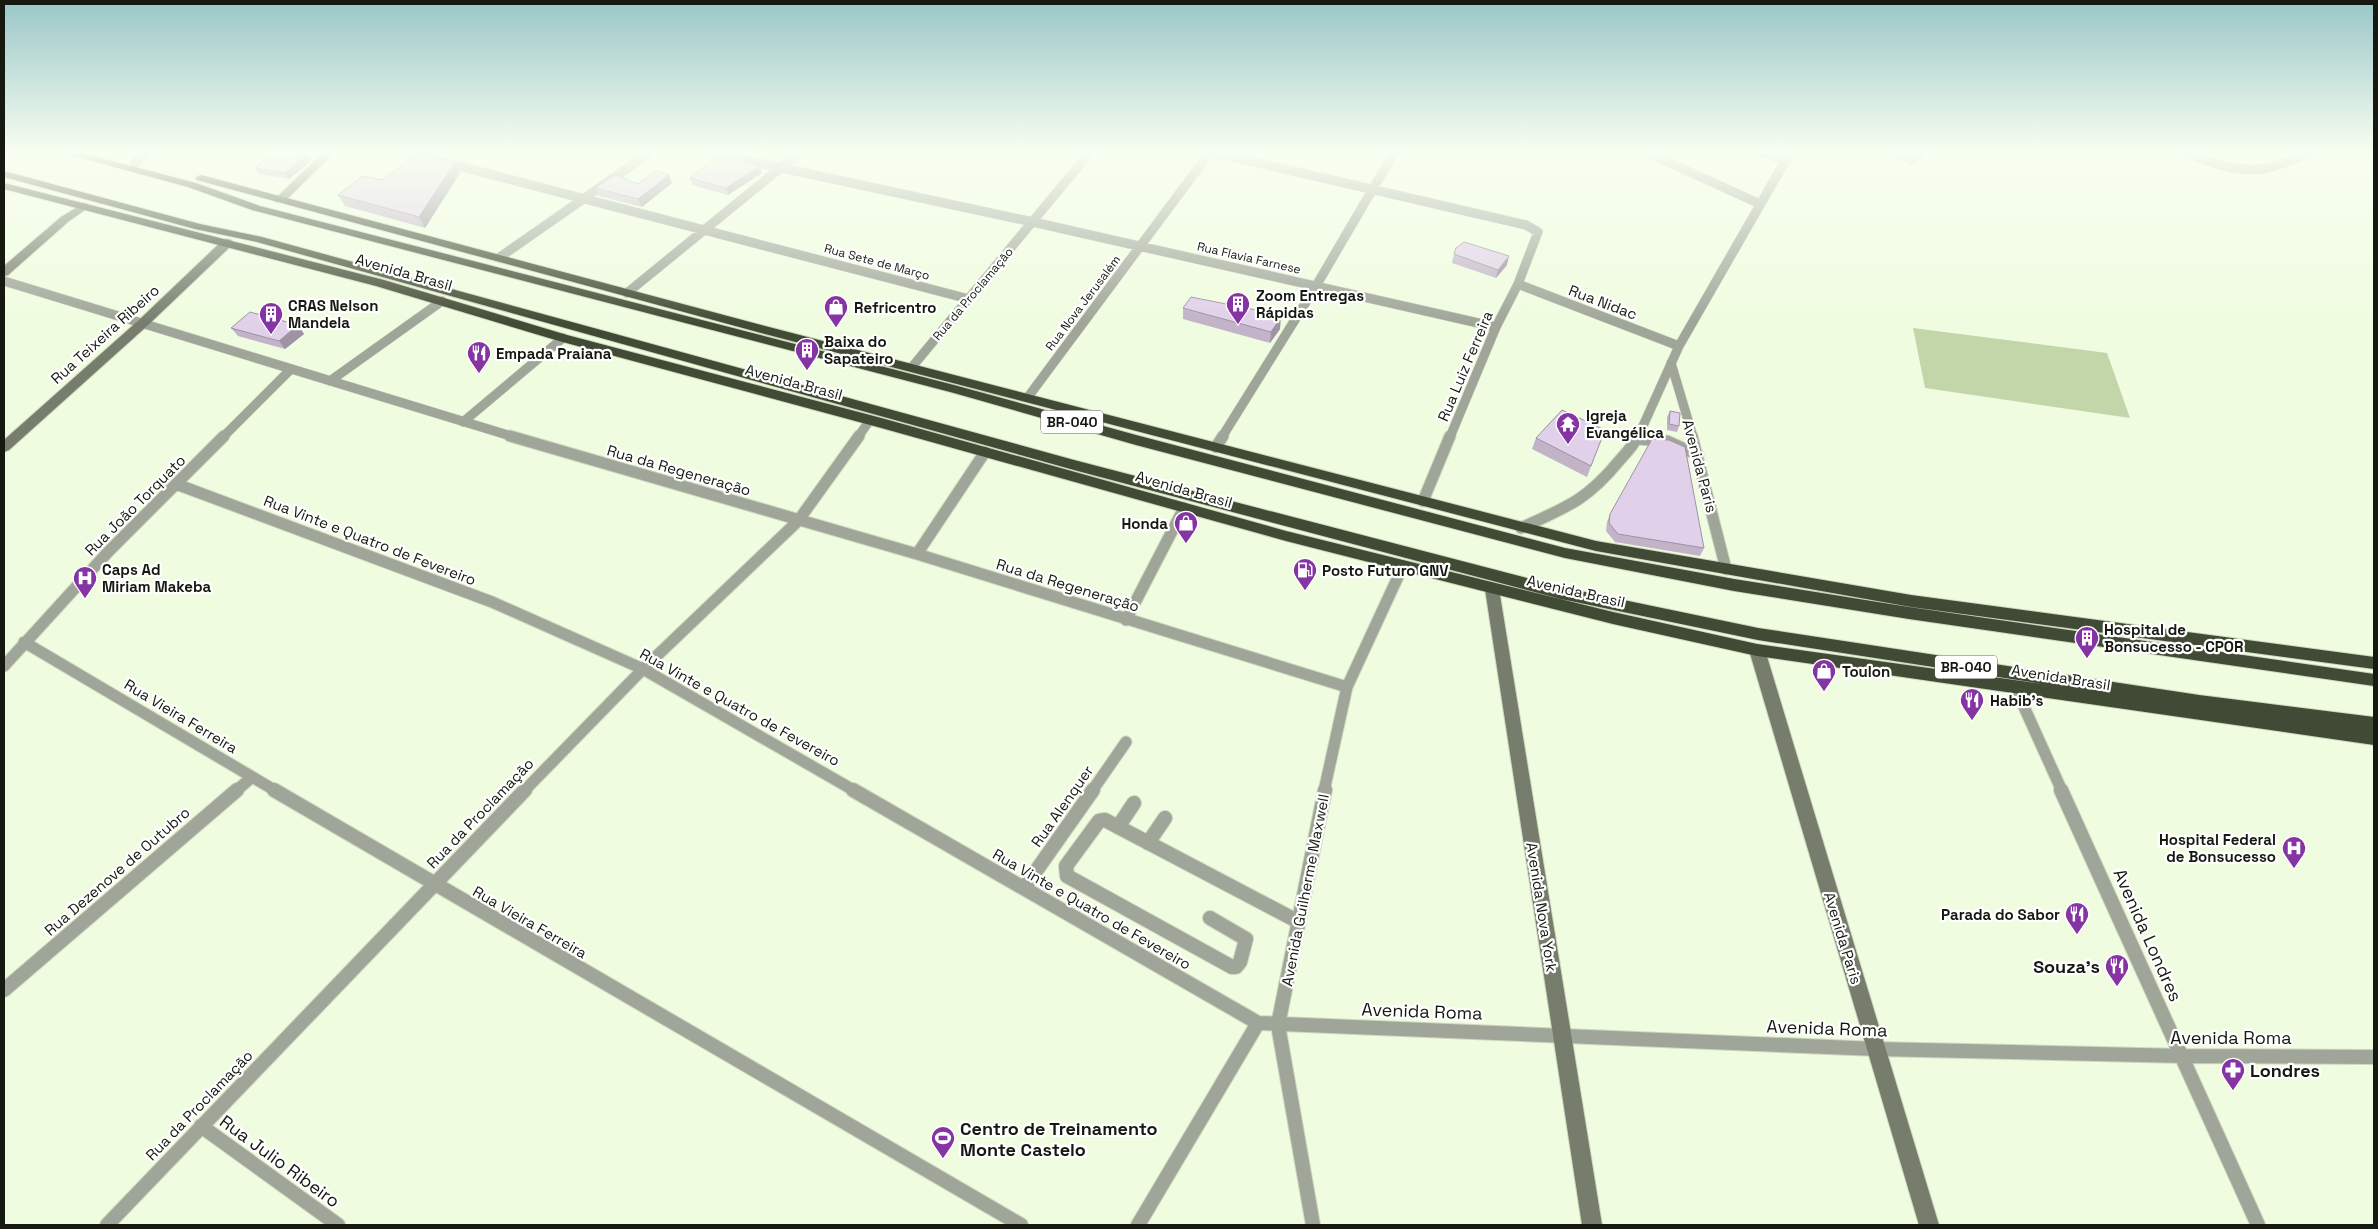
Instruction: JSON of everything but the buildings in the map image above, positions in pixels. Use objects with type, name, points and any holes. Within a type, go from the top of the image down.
[{"type":"highway","name":"Avenida Brasil","points":[[92,208],[181,233],[227,243],[380,283],[564,338],[870,420],[1184,508],[1492,589],[1757,650],[2374,738]]},
{"type":"highway","name":"Avenida Brasil","points":[[130,208],[199,227],[258,239],[1233,508],[1561,593],[1758,634],[2190,700],[2374,724]]},
{"type":"highway","name":"Avenida Brasil","points":[[257,208],[954,389],[1336,494],[1565,553],[1626,566],[1909,613],[2374,680]]},
{"type":"highway","points":[[312,208],[500,257],[627,293],[1521,528],[1596,546],[1911,600],[2374,663]]},
{"type":"highway","points":[[435,240],[495,270]]},
{"type":"highway","points":[[380,283],[423,291],[684,362],[715,366]]},
{"type":"highway","points":[[1336,494],[1521,528]]},
{"type":"highway","points":[[1233,508],[1268,522],[1372,552],[1403,566]]},
{"type":"main road","points":[[4,272],[65,219],[81,208]]},
{"type":"main road","name":"Rua Teixeira Ribeiro","points":[[4,447],[143,323],[227,243]]},
{"type":"main road","name":"Avenida Nova York","points":[[1492,589],[1592,1225]]},
{"type":"main road","name":"Avenida Paris","points":[[1757,650],[1929,1225]]},
{"type":"street","points":[[500,257],[571,208]]},
{"type":"street","name":"Rua Sete de Março","points":[[620,208],[969,299]]},
{"type":"street","points":[[627,293],[729,208]]},
{"type":"street","name":"Rua Flavia Farnese","points":[[969,208],[1496,328]]},
{"type":"street","name":"Rua da Proclamação","points":[[912,367],[1044,208]]},
{"type":"street","name":"Rua Nova Jerusalém","points":[[1028,397],[1169,208]]},
{"type":"street","points":[[1216,447],[1362,208]]},
{"type":"street","name":"Rua Luiz Ferreira","points":[[1423,501],[1496,328],[1518,284],[1538,232],[1526,225],[1455,208]]},
{"type":"street","points":[[1521,528],[1574,504],[1585,496],[1600,484],[1637,439],[1678,346],[1757,208]]},
{"type":"street","name":"Rua da Regeneração","points":[[4,281],[463,422],[798,521],[917,554],[1347,687]]},
{"type":"street","name":"Rua Nidac","points":[[1518,284],[1678,346]]},
{"type":"street","points":[[330,381],[442,301]]},
{"type":"street","points":[[463,422],[564,338]]},
{"type":"street","name":"Avenida Paris","points":[[1671,363],[1698,455],[1726,569]]},
{"type":"street","name":"Rua João Torquato","points":[[4,666],[108,552],[291,369]]},
{"type":"street","name":"Rua da Proclamação","points":[[107,1225],[433,884],[643,669],[798,521],[870,420]]},
{"type":"street","points":[[1637,439],[1672,443],[1698,455]]},
{"type":"street","points":[[917,554],[985,452]]},
{"type":"street","name":"Rua Vinte e Quatro de Fevereiro","points":[[176,484],[492,602],[643,669],[1258,1023]]},
{"type":"street","points":[[1126,620],[1184,508]]},
{"type":"street","name":"Avenida Guilherme Maxwell","points":[[1313,1225],[1278,1025],[1347,687],[1403,566]]},
{"type":"street","name":"Rua Vieira Ferreira","points":[[24,642],[433,884],[1021,1225]]},
{"type":"street","name":"Avenida Londres","points":[[2015,687],[2258,1225]]},
{"type":"street","name":"Rua Alenquer","points":[[1024,888],[1126,742]]},
{"type":"street","name":"Rua Dezenove de Outubro","points":[[4,990],[252,777]]},
{"type":"street","points":[[1118,826],[1134,803]]},
{"type":"street","points":[[1148,843],[1164,818]]},
{"type":"street","points":[[1210,918],[1246,939],[1240,962],[1236,967],[1232,967],[1067,876],[1066,866],[1099,821],[1105,820],[1299,922]]},
{"type":"street","points":[[1138,1225],[1258,1023]]},
{"type":"street","name":"Avenida Roma","points":[[1258,1023],[1876,1048],[2183,1056],[2374,1057]]},
{"type":"street","name":"Rua Julio Ribeiro","points":[[201,1126],[338,1225]]},
{"type":"green space","points":[[1913,328],[2107,353],[2130,418],[1925,388]]},
{"type":"place","name":"Zoom Entregas Rápidas","points":[[1238,325]]},
{"type":"place","name":"Refricentro","points":[[836,328]]},
{"type":"place","name":"CRAS Nelson Mandela","points":[[271,335]]},
{"type":"place","name":"Baixa do Sapateiro","points":[[807,371]]},
{"type":"place","name":"Empada Praiana","points":[[479,374]]},
{"type":"place","name":"Igreja Evangélica","points":[[1568,445]]},
{"type":"place","name":"Honda","points":[[1186,544]]},
{"type":"place","name":"Posto Futuro GNV","points":[[1305,591]]},
{"type":"place","name":"Caps Ad Miriam Makeba","points":[[85,599]]},
{"type":"place","name":"Hospital de Bonsucesso - CPOR","points":[[2087,659]]},
{"type":"place","name":"Toulon","points":[[1824,692]]},
{"type":"place","name":"Habib's","points":[[1972,721]]},
{"type":"place","name":"Hospital Federal de Bonsucesso","points":[[2294,869]]},
{"type":"place","name":"Parada do Sabor","points":[[2077,935]]},
{"type":"place","name":"Souza's","points":[[2117,987]]},
{"type":"place","name":"Londres","points":[[2233,1091]]},
{"type":"place","name":"Centro de Treinamento Monte Castelo","points":[[943,1159]]}]
